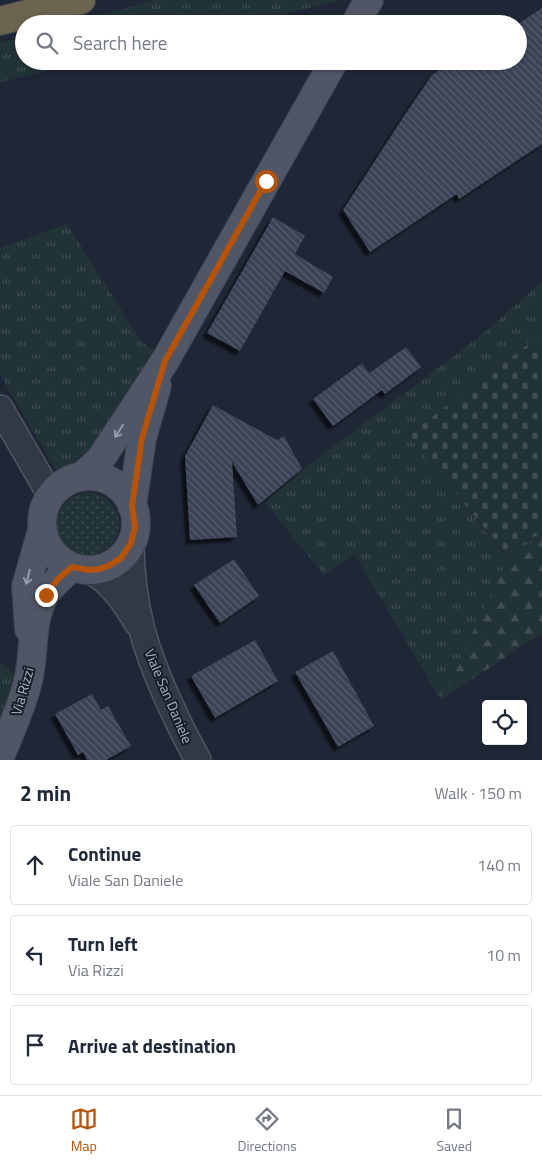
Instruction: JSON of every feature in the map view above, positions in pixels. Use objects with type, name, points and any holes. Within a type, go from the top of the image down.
[{"type":"highway","points":[[23,15],[81,0]]},
{"type":"highway","points":[[0,21],[15,17]]},
{"type":"main road","points":[[360,15],[369,0]]},
{"type":"main road","name":"Viale San Daniele","points":[[51,496],[65,483],[81,477],[100,460],[165,361],[329,70]]},
{"type":"main road","name":"Viale San Daniele","points":[[131,543],[135,527],[132,506],[142,438],[165,361]]},
{"type":"main road","points":[[81,477],[100,478],[110,481],[125,494],[132,506]]},
{"type":"main road","points":[[42,530],[42,515],[51,496]]},
{"type":"main road","name":"Viale San Daniele","points":[[42,530],[46,542],[54,554],[80,569]]},
{"type":"main road","name":"Via Rizzi","points":[[32,653],[26,586],[42,530]]},
{"type":"main road","points":[[80,569],[100,569],[110,565],[121,558],[131,543]]},
{"type":"main road","name":"Via Rizzi","points":[[0,757],[28,683],[35,625],[40,606],[58,579],[80,569]]},
{"type":"street","points":[[0,408],[51,496]]},
{"type":"street","name":"Viale San Daniele","points":[[131,543],[131,568],[142,630],[159,677],[198,760]]},
{"type":"street","name":"Viale San Daniele","points":[[80,569],[100,576],[126,605],[142,630]]},
{"type":"green space","points":[[155,0],[342,0],[281,15],[101,15]]},
{"type":"green space","points":[[15,39],[15,70],[50,70],[0,82],[0,43]]},
{"type":"green space","points":[[67,224],[141,341],[158,353],[94,446],[58,473],[0,375],[0,248]]},
{"type":"green space","points":[[542,282],[542,334],[408,435],[507,557],[542,531],[542,536],[508,558],[441,700],[355,555],[324,575],[265,503],[308,465],[478,338]]},
{"type":"green space","points":[[542,334],[542,531],[508,557],[408,435]]},
{"type":"green space","points":[[82,493],[94,493],[110,502],[117,512],[119,524],[117,536],[110,546],[94,555],[82,555],[71,550],[62,541],[57,530],[57,518],[62,507],[71,498]]},
{"type":"green space","points":[[542,536],[542,633],[441,700],[508,557]]},
{"type":"green space","points":[[0,662],[17,676],[0,720]]},
{"type":"building","points":[[542,8],[542,144],[459,199],[457,194],[370,252],[343,210],[404,116],[432,75],[440,70],[527,70],[527,18]]},
{"type":"building","points":[[273,217],[305,236],[295,254],[333,277],[324,293],[285,271],[240,351],[207,333]]},
{"type":"building","points":[[406,347],[421,367],[385,394],[382,390],[333,426],[313,399],[362,363],[369,373]]},
{"type":"building","points":[[213,405],[277,440],[284,436],[302,469],[258,505],[232,462],[237,537],[190,540],[185,456]]},
{"type":"building","points":[[234,559],[259,596],[220,623],[194,585]]},
{"type":"building","points":[[255,640],[278,681],[215,718],[191,676]]},
{"type":"building","points":[[333,651],[374,726],[338,747],[295,672]]},
{"type":"building","points":[[92,694],[101,710],[108,706],[131,746],[106,760],[87,760],[83,752],[78,755],[55,714]]},
{"type":"route","points":[[46,595],[58,579],[72,567],[80,570],[100,569],[121,558],[128,550],[135,527],[135,516],[132,506],[142,438],[165,361],[266,181]]}]
